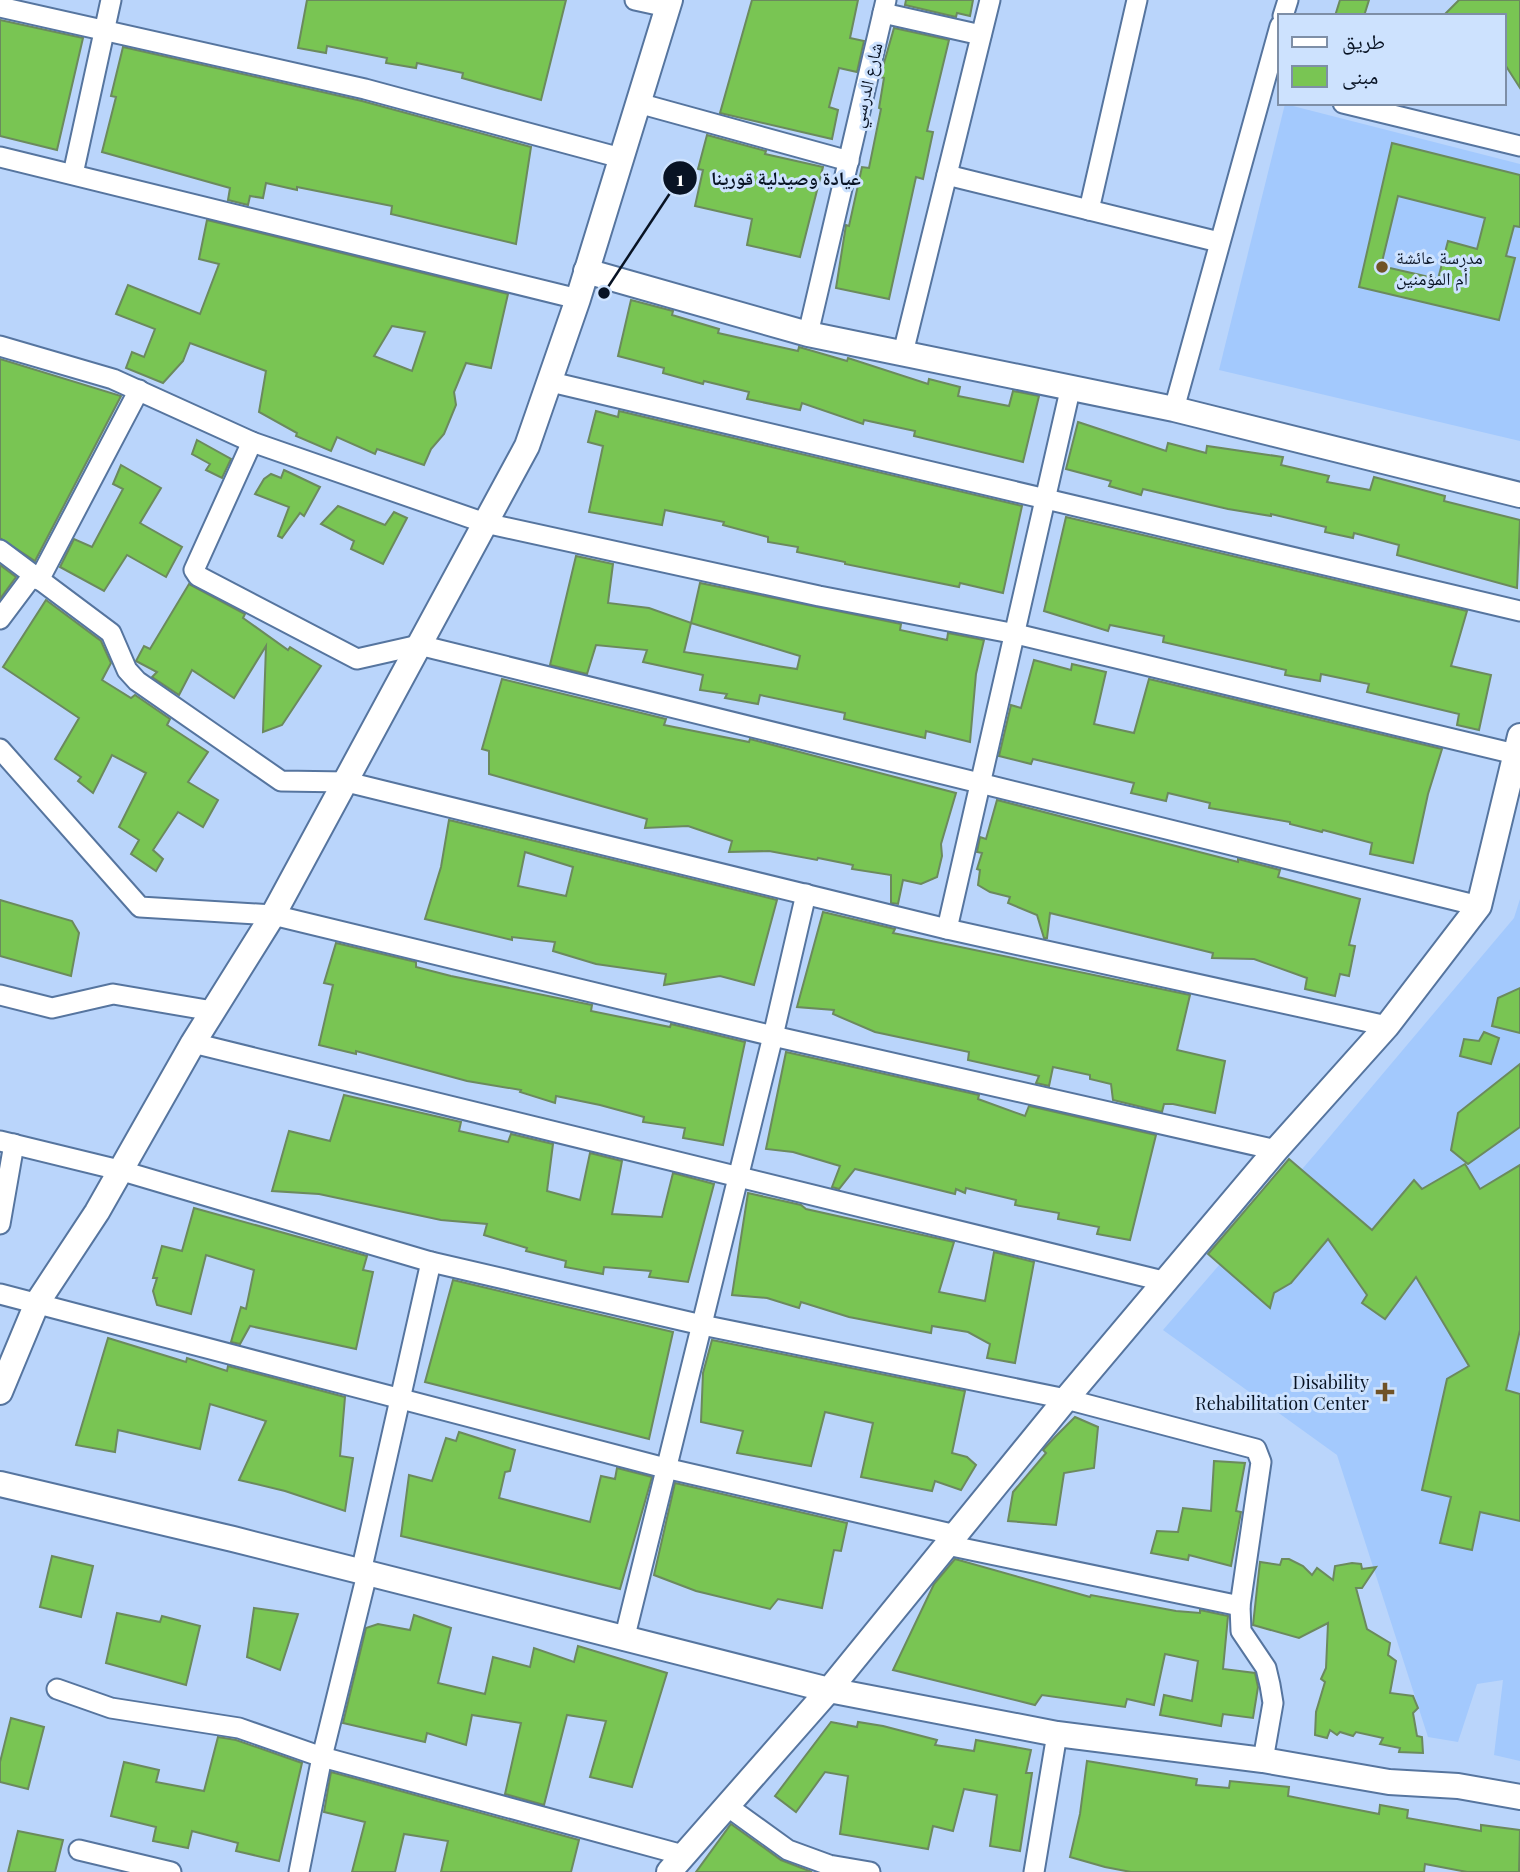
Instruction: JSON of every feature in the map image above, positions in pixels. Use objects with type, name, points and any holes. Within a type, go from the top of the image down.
[{"type":"street","points":[[74,174],[111,0]]},
{"type":"street","points":[[0,1392],[37,1303],[97,1212],[193,1043],[273,915],[527,446],[578,299],[668,4],[635,0]]},
{"type":"street","points":[[903,353],[990,0]]},
{"type":"street","points":[[1089,210],[1137,0]]},
{"type":"street","points":[[0,6],[104,32],[365,89],[621,158]]},
{"type":"street","points":[[884,7],[981,35]]},
{"type":"street","name":"شارع الدرسي","points":[[808,334],[884,7]]},
{"type":"street","points":[[1174,409],[1219,242],[1271,86],[1278,39]]},
{"type":"street","points":[[638,103],[849,161]]},
{"type":"street","points":[[1351,105],[1520,146]]},
{"type":"street","points":[[0,157],[578,299]]},
{"type":"street","points":[[947,175],[1219,242]]},
{"type":"street","points":[[586,271],[808,334],[1174,409],[1520,495]]},
{"type":"street","points":[[0,346],[113,379],[252,442],[485,523],[819,596],[1016,635],[1517,745],[1479,906],[1387,1026],[1276,1150],[1066,1399],[829,1690],[676,1863],[322,1757],[239,1728],[111,1707],[57,1689]]},
{"type":"street","points":[[551,382],[1045,501],[1520,611]]},
{"type":"street","points":[[947,929],[1071,386]]},
{"type":"street","points":[[0,619],[36,577],[139,390]]},
{"type":"street","points":[[252,442],[195,562],[194,570],[198,576],[358,659],[419,645],[1479,906]]},
{"type":"street","points":[[0,550],[111,633],[127,670],[137,681],[281,780],[347,782],[947,929],[1387,1026]]},
{"type":"street","points":[[0,749],[139,907],[273,915],[774,1036],[1276,1150]]},
{"type":"street","points":[[624,1640],[774,1036],[806,894]]},
{"type":"street","points":[[0,995],[52,1008],[113,994],[213,1011]]},
{"type":"street","points":[[193,1043],[1167,1282]]},
{"type":"street","points":[[0,1224],[7,1142],[119,1170],[432,1262],[702,1325],[1066,1399],[1256,1449],[1261,1462],[1240,1606],[1241,1631],[1266,1668],[1273,1703],[1264,1760]]},
{"type":"street","points":[[299,1872],[432,1262]]},
{"type":"street","points":[[0,1294],[400,1401],[951,1540],[1240,1606]]},
{"type":"street","points":[[0,1484],[829,1690],[1057,1734],[1264,1760],[1389,1782],[1458,1786],[1520,1797]]},
{"type":"street","points":[[1034,1872],[1057,1734]]},
{"type":"street","points":[[727,1806],[788,1850],[828,1865],[870,1872]]},
{"type":"street","points":[[79,1850],[171,1872]]},
{"type":"shaded area","name":"مدرسة عائشة أم المؤمنين","points":[[1285,105],[1520,164],[1520,441],[1219,370]]},
{"type":"shaded area","name":"Disability Rehabilitation Center","points":[[1520,899],[1520,1761],[1494,1755],[1503,1680],[1477,1684],[1458,1742],[1428,1737],[1337,1455],[1163,1330],[1514,918]]},
{"type":"building","points":[[307,0],[566,0],[541,100],[462,78],[463,73],[417,63],[416,68],[386,63],[387,58],[327,46],[326,53],[298,48]]},
{"type":"building","points":[[752,0],[858,0],[850,38],[864,41],[857,72],[839,68],[829,107],[838,110],[832,139],[720,113]]},
{"type":"building","points":[[906,0],[973,0],[970,16],[957,13],[956,17],[905,5]]},
{"type":"building","points":[[1340,0],[1369,0],[1365,14],[1336,14]]},
{"type":"building","points":[[1459,0],[1520,0],[1520,88],[1506,66],[1506,14],[1445,14]]},
{"type":"building","points":[[0,20],[83,38],[57,150],[0,136]]},
{"type":"building","points":[[894,28],[949,40],[927,131],[933,132],[923,179],[916,177],[889,299],[836,288],[846,225],[849,226],[862,167],[869,168],[881,109],[884,78],[880,77]]},
{"type":"building","points":[[123,47],[362,101],[531,147],[516,244],[391,214],[392,206],[297,187],[297,190],[266,183],[263,198],[250,196],[248,205],[228,200],[230,188],[102,152],[116,97],[111,96]]},
{"type":"building","points":[[707,135],[766,151],[765,154],[823,167],[800,257],[747,245],[752,219],[695,206],[703,170],[698,169]]},
{"type":"building","points":[[1392,143],[1520,175],[1520,227],[1514,226],[1506,256],[1515,258],[1499,320],[1359,287]],"holes":[[[1398,196],[1485,218],[1477,249],[1448,241],[1438,279],[1381,266]]]},
{"type":"building","points":[[207,220],[508,294],[491,368],[466,363],[454,392],[456,405],[444,434],[431,449],[424,465],[377,449],[375,454],[337,437],[331,451],[296,436],[297,433],[259,412],[266,371],[190,343],[183,361],[163,383],[126,368],[132,352],[144,357],[155,329],[116,314],[128,285],[200,314],[219,264],[199,259]],"holes":[[[392,326],[425,332],[412,371],[374,356]]]},
{"type":"building","points":[[631,300],[673,311],[672,315],[719,329],[718,333],[798,351],[799,347],[847,361],[848,358],[928,384],[929,379],[960,387],[958,396],[1009,406],[1013,391],[1039,396],[1023,462],[914,436],[915,431],[864,420],[863,424],[802,403],[800,410],[747,399],[749,392],[704,381],[703,384],[663,373],[664,368],[618,356]]},
{"type":"building","points":[[0,359],[121,396],[35,561],[0,538]]},
{"type":"building","points":[[596,411],[618,417],[619,411],[1022,506],[1003,593],[845,564],[797,552],[798,547],[768,542],[768,537],[723,525],[724,522],[665,510],[662,525],[589,512],[603,446],[588,442]]},
{"type":"building","points":[[1078,422],[1166,451],[1168,443],[1206,453],[1207,446],[1283,457],[1281,465],[1329,476],[1327,482],[1370,490],[1374,477],[1445,496],[1444,501],[1520,520],[1517,588],[1397,555],[1399,545],[1354,533],[1353,538],[1325,532],[1326,527],[1271,514],[1228,509],[1143,489],[1141,495],[1109,486],[1111,481],[1066,469]]},
{"type":"building","points":[[197,440],[231,459],[222,478],[206,470],[210,464],[192,454]]},
{"type":"building","points":[[121,465],[161,488],[140,523],[182,547],[166,577],[127,555],[104,591],[60,567],[74,539],[92,547],[123,489],[113,484]]},
{"type":"building","points":[[284,470],[320,487],[304,516],[300,513],[282,538],[278,536],[289,507],[255,494],[264,479],[271,474],[281,478]]},
{"type":"building","points":[[338,506],[385,525],[394,512],[407,518],[383,564],[351,549],[354,541],[321,524]]},
{"type":"building","points":[[1066,517],[1467,611],[1451,666],[1491,675],[1479,730],[1457,725],[1459,714],[1367,692],[1369,684],[1321,674],[1320,681],[1285,675],[1286,670],[1163,642],[1164,636],[1110,625],[1108,631],[1044,611]]},
{"type":"building","points":[[576,556],[613,564],[608,603],[649,608],[691,623],[700,583],[901,624],[900,630],[947,640],[948,633],[984,640],[976,674],[970,742],[926,731],[925,738],[844,719],[845,713],[760,695],[758,704],[725,698],[727,694],[700,690],[703,675],[643,662],[647,650],[596,645],[587,674],[550,665]],"holes":[[[691,623],[800,656],[797,669],[684,652]]]},
{"type":"building","points":[[0,565],[16,577],[0,599]]},
{"type":"building","points":[[189,584],[245,614],[243,618],[288,650],[290,647],[321,666],[282,725],[263,732],[266,646],[234,698],[192,670],[179,695],[152,677],[157,672],[136,661],[144,646],[150,649]]},
{"type":"building","points":[[46,600],[101,641],[111,663],[102,680],[131,698],[135,695],[170,719],[167,725],[208,752],[188,782],[218,800],[203,827],[178,812],[153,850],[163,859],[156,871],[131,854],[139,840],[119,827],[146,773],[112,755],[93,793],[78,781],[81,777],[55,759],[79,718],[3,667]]},
{"type":"building","points":[[1034,660],[1071,670],[1072,664],[1106,672],[1094,724],[1134,733],[1149,679],[1442,749],[1428,794],[1413,863],[1370,854],[1372,843],[1323,830],[1322,832],[1290,822],[1209,808],[1210,803],[1168,793],[1166,801],[1131,793],[1134,783],[1033,759],[1031,764],[999,756],[1011,705],[1021,708]]},
{"type":"building","points":[[502,679],[666,719],[664,725],[749,742],[750,739],[956,793],[941,844],[942,856],[937,877],[921,884],[903,880],[898,904],[891,903],[891,875],[852,869],[853,865],[818,858],[817,860],[769,851],[729,852],[732,841],[688,826],[645,828],[647,819],[489,774],[489,751],[482,749]]},
{"type":"building","points":[[997,800],[1238,862],[1238,859],[1280,870],[1278,877],[1360,899],[1349,945],[1355,946],[1349,976],[1340,974],[1335,996],[1305,989],[1307,978],[1254,959],[1212,958],[1213,953],[1050,913],[1047,938],[1044,938],[1037,915],[1008,903],[1010,897],[990,892],[978,885],[980,870],[977,869],[982,853],[977,852],[980,837],[986,839]]},
{"type":"building","points":[[449,820],[777,900],[754,985],[720,976],[664,985],[666,974],[596,964],[553,951],[555,942],[512,937],[512,940],[425,919],[441,867]],"holes":[[[525,852],[573,867],[566,896],[518,886]]]},
{"type":"building","points":[[0,900],[72,921],[79,933],[71,976],[0,956]]},
{"type":"building","points":[[823,912],[895,929],[893,933],[1190,995],[1177,1050],[1225,1061],[1215,1113],[1173,1104],[1164,1104],[1162,1112],[1113,1100],[1111,1084],[1090,1079],[1090,1075],[1053,1067],[1049,1086],[1036,1083],[1039,1076],[968,1060],[969,1052],[875,1032],[833,1014],[834,1010],[797,1007]]},
{"type":"building","points":[[336,943],[416,962],[416,967],[451,976],[592,1005],[591,1011],[670,1027],[671,1024],[745,1042],[723,1145],[683,1138],[685,1128],[643,1122],[644,1117],[600,1105],[556,1096],[555,1103],[520,1092],[521,1090],[467,1081],[356,1051],[356,1054],[319,1045],[333,985],[324,983]]},
{"type":"building","points":[[1520,988],[1520,1033],[1492,1026],[1498,998]]},
{"type":"building","points":[[1484,1032],[1499,1038],[1491,1064],[1460,1056],[1464,1039],[1479,1041]]},
{"type":"building","points":[[786,1052],[979,1095],[978,1099],[1025,1116],[1029,1106],[1156,1135],[1130,1240],[1097,1234],[1099,1227],[1058,1219],[1059,1213],[1015,1205],[1016,1200],[966,1188],[965,1193],[956,1189],[955,1194],[855,1169],[839,1189],[832,1187],[840,1166],[793,1152],[766,1149]]},
{"type":"building","points":[[1520,1064],[1520,1127],[1468,1164],[1451,1150],[1458,1113]]},
{"type":"building","points":[[344,1095],[461,1122],[459,1131],[508,1142],[511,1134],[553,1144],[547,1191],[580,1200],[590,1153],[622,1161],[612,1214],[662,1217],[673,1173],[714,1184],[688,1282],[649,1277],[651,1271],[604,1267],[603,1274],[565,1267],[566,1261],[526,1251],[527,1248],[484,1235],[487,1224],[441,1220],[319,1194],[272,1191],[289,1131],[330,1141]]},
{"type":"building","points":[[1289,1159],[1372,1230],[1414,1180],[1422,1189],[1465,1164],[1480,1189],[1520,1165],[1520,1330],[1506,1390],[1520,1394],[1520,1521],[1480,1512],[1472,1550],[1440,1543],[1451,1497],[1422,1490],[1447,1379],[1469,1366],[1416,1277],[1385,1319],[1362,1303],[1367,1295],[1328,1239],[1291,1283],[1274,1293],[1270,1308],[1208,1254]]},
{"type":"building","points":[[748,1193],[801,1205],[806,1209],[954,1242],[939,1292],[985,1301],[994,1252],[1034,1262],[1015,1363],[987,1358],[990,1344],[968,1332],[932,1326],[931,1333],[849,1317],[801,1302],[799,1308],[767,1298],[732,1295]]},
{"type":"building","points":[[194,1208],[367,1256],[363,1270],[373,1272],[356,1349],[250,1326],[240,1344],[231,1342],[241,1307],[246,1309],[254,1270],[206,1255],[191,1314],[157,1305],[153,1291],[157,1278],[153,1278],[162,1246],[182,1251]]},
{"type":"building","points":[[453,1280],[673,1332],[649,1439],[425,1382]]},
{"type":"building","points":[[108,1338],[186,1362],[187,1358],[227,1371],[228,1366],[345,1397],[340,1456],[353,1458],[345,1511],[285,1491],[239,1480],[266,1421],[210,1404],[200,1449],[118,1430],[115,1452],[76,1445]]},
{"type":"building","points":[[712,1340],[965,1391],[952,1453],[967,1457],[976,1465],[961,1490],[935,1481],[932,1491],[861,1477],[873,1423],[825,1412],[811,1466],[737,1453],[743,1431],[701,1422],[703,1373]]},
{"type":"building","points":[[1075,1417],[1098,1427],[1094,1468],[1064,1473],[1056,1525],[1008,1521],[1013,1492],[1046,1453],[1043,1450]]},
{"type":"building","points":[[459,1432],[515,1450],[510,1471],[505,1472],[499,1498],[590,1522],[601,1476],[615,1479],[617,1468],[652,1477],[620,1589],[401,1536],[409,1475],[432,1481],[446,1438],[456,1441]]},
{"type":"building","points":[[1214,1461],[1245,1463],[1236,1511],[1241,1512],[1231,1566],[1189,1555],[1188,1560],[1151,1553],[1157,1531],[1178,1532],[1183,1508],[1211,1511]]},
{"type":"building","points":[[675,1483],[847,1523],[841,1551],[834,1550],[822,1608],[778,1599],[770,1609],[696,1591],[654,1575]]},
{"type":"building","points":[[52,1556],[93,1566],[81,1617],[40,1607]]},
{"type":"building","points":[[955,1559],[1090,1597],[1091,1595],[1176,1611],[1200,1613],[1200,1610],[1228,1616],[1223,1669],[1255,1673],[1258,1687],[1253,1718],[1223,1714],[1221,1726],[1160,1715],[1164,1695],[1192,1701],[1198,1661],[1165,1654],[1154,1705],[1127,1699],[1125,1707],[1042,1695],[1035,1705],[893,1670],[934,1584]]},
{"type":"building","points":[[1282,1559],[1289,1559],[1303,1566],[1312,1575],[1317,1568],[1333,1580],[1335,1566],[1352,1563],[1361,1564],[1362,1569],[1376,1567],[1362,1588],[1356,1588],[1367,1629],[1390,1643],[1388,1655],[1396,1661],[1390,1693],[1413,1696],[1418,1708],[1413,1713],[1417,1736],[1422,1737],[1423,1753],[1399,1752],[1400,1748],[1380,1744],[1383,1738],[1356,1732],[1353,1736],[1340,1732],[1337,1735],[1330,1730],[1327,1738],[1315,1735],[1316,1712],[1325,1682],[1321,1679],[1326,1668],[1328,1623],[1299,1638],[1253,1625],[1260,1562],[1280,1565]]},
{"type":"building","points":[[254,1608],[298,1614],[280,1670],[247,1657]]},
{"type":"building","points":[[117,1613],[160,1622],[162,1616],[200,1626],[186,1685],[106,1663]]},
{"type":"building","points":[[414,1615],[451,1628],[438,1683],[485,1694],[493,1657],[530,1667],[534,1648],[574,1662],[578,1646],[667,1673],[632,1787],[590,1777],[606,1721],[567,1715],[544,1805],[505,1794],[521,1723],[472,1715],[466,1745],[427,1733],[425,1742],[343,1723],[366,1628],[378,1624],[410,1630]]},
{"type":"building","points":[[11,1718],[44,1727],[28,1789],[0,1782],[0,1762]]},
{"type":"building","points":[[831,1722],[857,1727],[858,1722],[883,1726],[937,1740],[935,1745],[974,1751],[976,1740],[1031,1750],[1026,1773],[1032,1773],[1020,1851],[990,1846],[997,1795],[964,1789],[953,1831],[933,1826],[928,1849],[840,1834],[848,1776],[825,1772],[796,1812],[775,1796]]},
{"type":"building","points":[[218,1737],[236,1740],[302,1763],[279,1861],[236,1851],[238,1843],[192,1831],[188,1848],[153,1841],[156,1827],[111,1816],[124,1762],[159,1770],[156,1782],[204,1791]]},
{"type":"building","points":[[1087,1761],[1197,1779],[1196,1785],[1229,1788],[1230,1781],[1289,1787],[1288,1796],[1379,1814],[1380,1805],[1408,1810],[1407,1818],[1481,1831],[1481,1825],[1520,1830],[1519,1872],[1467,1872],[1425,1864],[1424,1872],[1131,1872],[1105,1867],[1070,1857],[1080,1814]]},
{"type":"building","points":[[331,1772],[579,1840],[571,1872],[441,1872],[448,1841],[404,1834],[395,1872],[352,1872],[365,1822],[324,1812]]},
{"type":"building","points":[[731,1824],[781,1860],[812,1872],[696,1872]]},
{"type":"building","points":[[18,1831],[63,1840],[55,1872],[8,1872]]},
{"type":"place","name":"مدرسة عائشة أم المؤمنين","points":[[1382,267]]},
{"type":"place","name":"عيادة وصيدلية قورينا","points":[[604,293]]},
{"type":"place","name":"Disability Rehabilitation Center","points":[[1385,1392]]}]
